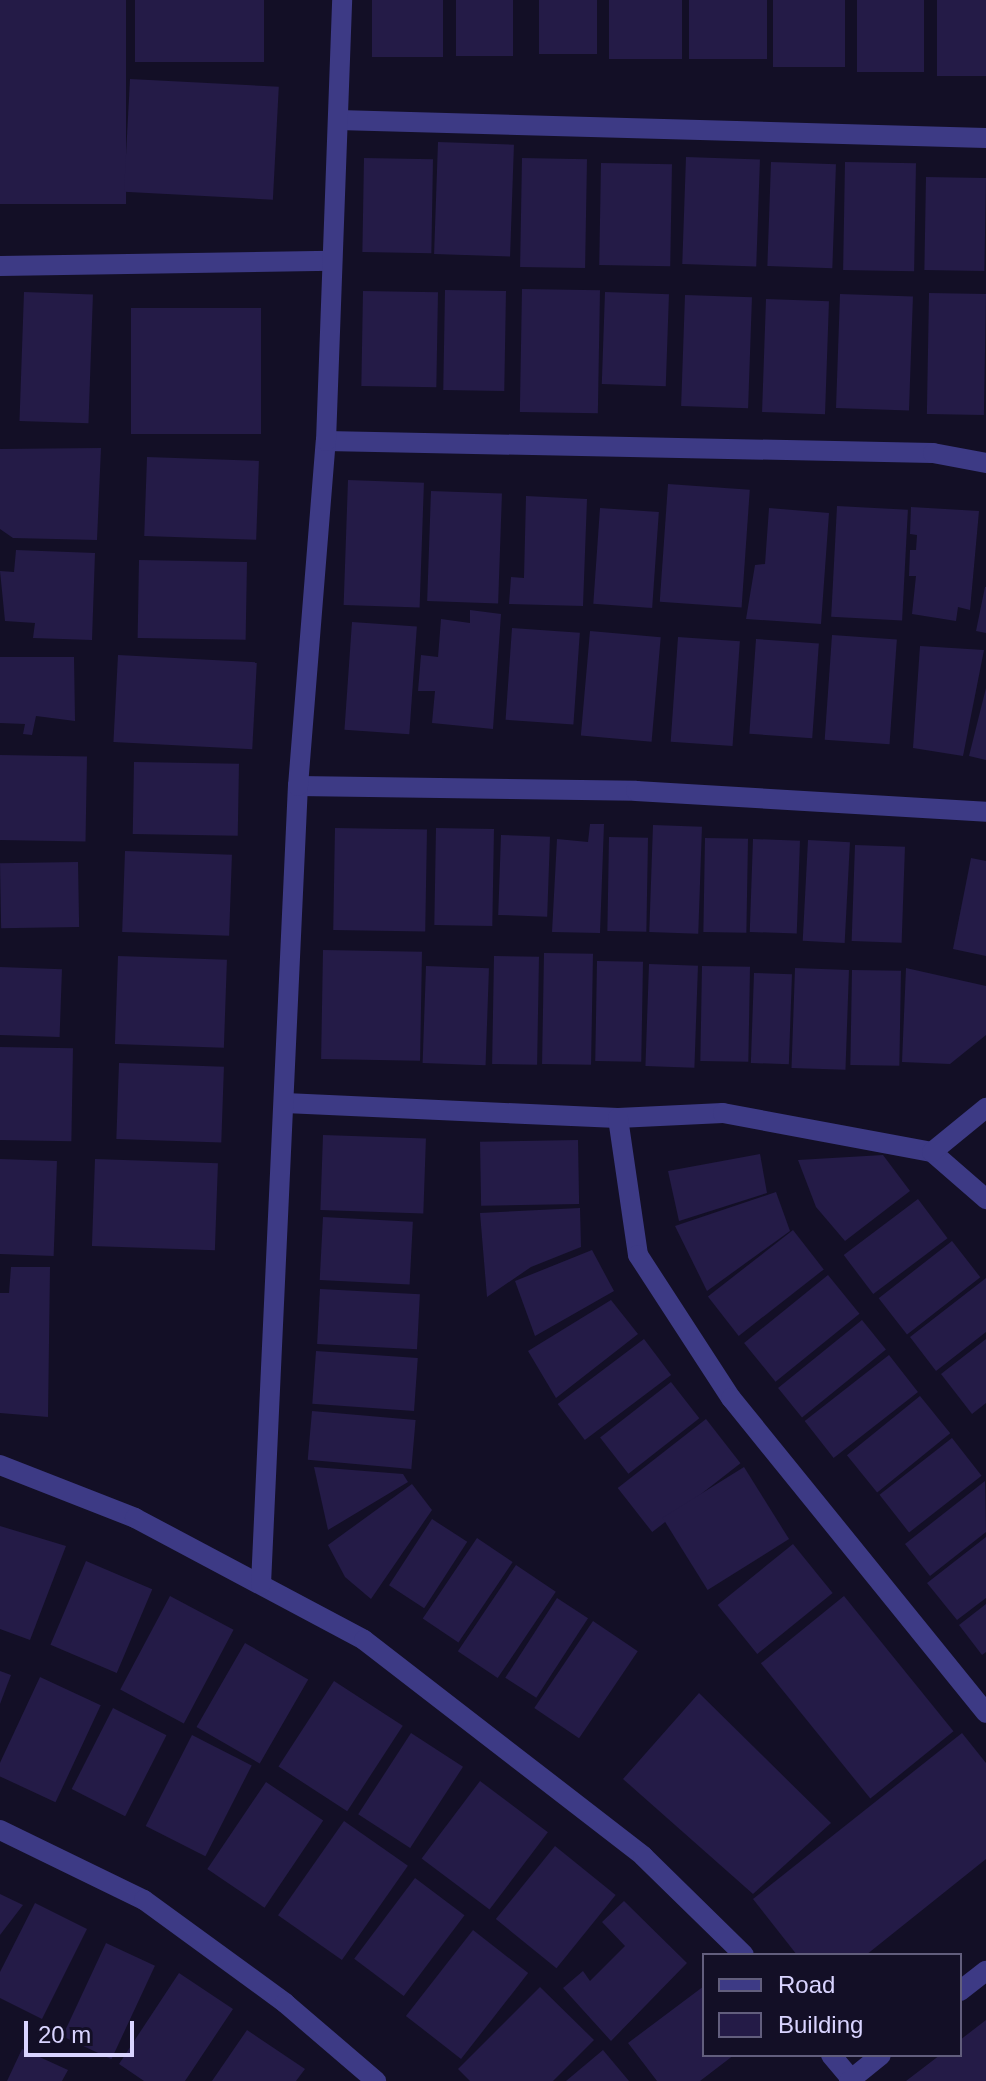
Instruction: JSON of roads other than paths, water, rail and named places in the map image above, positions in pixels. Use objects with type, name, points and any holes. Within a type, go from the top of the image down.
[{"type":"street","points":[[261,1584],[298,786],[326,441],[342,0]]},
{"type":"street","points":[[338,120],[986,138]]},
{"type":"street","points":[[0,266],[332,261]]},
{"type":"street","points":[[326,441],[933,453],[986,463]]},
{"type":"street","points":[[298,786],[636,791],[986,812]]},
{"type":"street","points":[[285,1103],[618,1118],[723,1113],[932,1152],[986,1199]]},
{"type":"street","points":[[932,1152],[986,1108]]},
{"type":"street","points":[[618,1118],[638,1255],[731,1398],[986,1713]]},
{"type":"street","points":[[0,1465],[135,1518],[364,1640],[643,1856],[742,1953]]},
{"type":"street","points":[[0,1830],[144,1900],[285,2003],[376,2081]]},
{"type":"street","points":[[962,1989],[986,1971]]},
{"type":"street","points":[[833,2057],[851,2080],[879,2057]]}]
